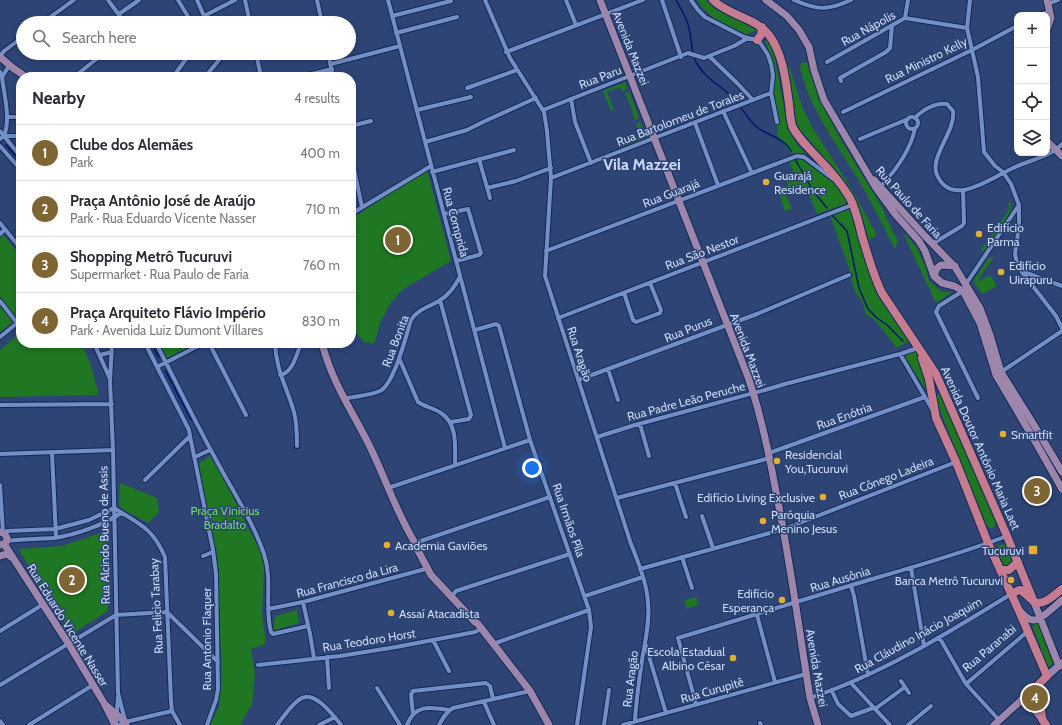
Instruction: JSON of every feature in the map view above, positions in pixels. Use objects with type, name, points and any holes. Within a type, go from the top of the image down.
[{"type":"main road","name":"Avenida Doutor Antônio Maria Laet","points":[[713,0],[723,8],[762,27],[776,44],[793,127],[804,143],[828,168],[853,204],[872,269],[882,293],[936,374],[947,396],[1034,602]]},
{"type":"main road","points":[[759,42],[762,27]]},
{"type":"main road","points":[[759,42],[770,36]]},
{"type":"main road","name":"Avenida Doutor Antônio Maria Laet","points":[[919,349],[929,378],[929,397],[936,418],[956,462],[988,543],[1047,676]]},
{"type":"main road","points":[[929,397],[941,393],[947,396]]},
{"type":"main road","points":[[1000,570],[1009,570],[1018,562]]},
{"type":"main road","points":[[1011,594],[1021,590],[1038,604],[1045,602],[1062,589]]},
{"type":"main road","points":[[1044,722],[1039,684],[1047,676]]},
{"type":"street","points":[[52,16],[74,0]]},
{"type":"street","points":[[108,0],[118,14],[139,0]]},
{"type":"street","points":[[178,0],[188,16]]},
{"type":"street","points":[[197,0],[204,16],[229,1],[235,0]]},
{"type":"street","points":[[246,0],[249,16]]},
{"type":"street","points":[[317,0],[320,16]]},
{"type":"street","name":"Rua Comprida","points":[[388,0],[505,448]]},
{"type":"street","name":"Rua Aragão","points":[[485,0],[506,52],[543,110],[551,168],[545,276],[630,541],[643,577],[648,602],[648,618],[638,682],[635,722]]},
{"type":"street","points":[[566,0],[576,25]]},
{"type":"street","name":"Avenida Mazzei","points":[[600,0],[753,393],[769,456],[784,529],[810,698],[818,725]]},
{"type":"street","points":[[506,52],[643,0]]},
{"type":"street","points":[[662,0],[681,57]]},
{"type":"street","points":[[691,0],[698,10],[705,16],[759,42],[768,55],[771,64],[773,75],[771,93],[777,122]]},
{"type":"street","points":[[767,0],[787,16],[799,30],[809,47],[814,70],[824,100],[866,171]]},
{"type":"street","points":[[794,0],[813,8],[821,9],[839,6],[851,0]]},
{"type":"street","points":[[905,18],[908,0]]},
{"type":"street","points":[[970,0],[967,28],[980,93],[981,127],[984,152],[995,166],[1003,172],[1011,184],[1019,205],[1019,226],[1015,254],[1017,264],[1056,316],[1062,328]]},
{"type":"street","points":[[1048,5],[1058,0]]},
{"type":"street","points":[[392,16],[451,1]]},
{"type":"street","points":[[396,33],[457,17]]},
{"type":"street","name":"Rua Nápolis","points":[[827,62],[905,18],[967,28]]},
{"type":"street","points":[[841,81],[840,78],[886,52],[890,48],[892,26]]},
{"type":"street","name":"Rua Ministro Kelly","points":[[843,112],[972,50],[1014,28]]},
{"type":"street","points":[[748,38],[734,46],[709,56],[753,100]]},
{"type":"street","points":[[16,42],[4,51],[0,57],[9,66],[18,72]]},
{"type":"street","points":[[356,57],[400,46]]},
{"type":"street","name":"Rua Paru","points":[[543,110],[688,53],[701,58],[709,56]]},
{"type":"street","points":[[80,72],[95,60]]},
{"type":"street","points":[[176,72],[184,60]]},
{"type":"street","points":[[209,72],[219,60]]},
{"type":"street","points":[[257,60],[260,72]]},
{"type":"street","points":[[329,60],[332,72]]},
{"type":"street","points":[[330,64],[346,60]]},
{"type":"street","points":[[2,77],[9,66]]},
{"type":"street","points":[[320,72],[332,69]]},
{"type":"street","points":[[467,88],[517,70]]},
{"type":"street","points":[[0,72],[2,77],[6,117],[6,126],[2,137]]},
{"type":"street","name":"Rua Bartolomeu de Torales","points":[[551,178],[771,93]]},
{"type":"street","points":[[417,110],[471,97]]},
{"type":"street","points":[[425,142],[460,133],[536,98]]},
{"type":"street","points":[[571,99],[575,122],[591,163]]},
{"type":"street","points":[[860,139],[911,117],[915,118],[923,111],[940,104],[947,104],[953,111],[952,122],[938,157],[936,170],[937,175],[943,184],[954,189],[963,190],[987,182],[1003,172],[1056,150],[1062,144]]},
{"type":"street","points":[[723,111],[752,173]]},
{"type":"street","points":[[6,117],[16,117]]},
{"type":"street","points":[[881,186],[887,180],[913,138],[915,128],[918,123],[915,118]]},
{"type":"street","points":[[908,119],[906,122],[907,126],[910,128],[915,128]]},
{"type":"street","points":[[356,125],[371,122]]},
{"type":"street","points":[[695,123],[718,185]]},
{"type":"street","points":[[0,131],[2,137],[16,152]]},
{"type":"street","points":[[2,137],[16,136]]},
{"type":"street","points":[[1050,144],[1062,156]]},
{"type":"street","points":[[0,146],[16,164]]},
{"type":"street","points":[[432,172],[514,150]]},
{"type":"street","name":"Rua Guarajá","points":[[546,250],[796,156],[804,157]]},
{"type":"street","name":"Avenida Doutor Antônio Maria Laet","points":[[804,157],[819,170],[841,185]]},
{"type":"street","points":[[479,159],[490,198]]},
{"type":"street","points":[[356,211],[431,166]]},
{"type":"street","points":[[487,188],[516,181],[551,168]]},
{"type":"street","name":"Rua Paulo de Faria","points":[[866,171],[932,244],[955,266],[980,308],[1001,372],[1062,473]]},
{"type":"street","name":"Rua Paulo de Faria","points":[[866,171],[876,188],[895,214],[919,241],[934,276]]},
{"type":"street","points":[[887,180],[887,194]]},
{"type":"street","points":[[356,184],[362,207]]},
{"type":"street","points":[[932,244],[962,226],[964,223],[963,190]]},
{"type":"street","name":"Rua São Nestor","points":[[558,318],[853,204]]},
{"type":"street","points":[[966,284],[1019,205]]},
{"type":"street","points":[[444,214],[468,209],[481,253],[480,255],[456,261]]},
{"type":"street","points":[[0,223],[16,243]]},
{"type":"street","points":[[0,234],[5,229]]},
{"type":"street","points":[[955,266],[941,265],[937,268],[934,276],[942,283],[954,286],[963,291],[980,323],[996,375],[1062,489]]},
{"type":"street","points":[[1021,271],[1062,286]]},
{"type":"street","name":"Rua Purus","points":[[578,380],[779,306],[849,275]]},
{"type":"street","name":"Rua Bonita","points":[[345,398],[372,394],[382,390],[393,374],[414,315],[440,300],[454,288],[460,277]]},
{"type":"street","points":[[1030,283],[1047,281]]},
{"type":"street","points":[[624,293],[634,321],[636,322],[660,313],[661,310],[650,283]]},
{"type":"street","points":[[963,291],[939,306],[936,312],[978,398]]},
{"type":"street","points":[[440,300],[471,415],[469,419],[451,422]]},
{"type":"street","points":[[0,301],[16,318]]},
{"type":"street","points":[[0,337],[16,324]]},
{"type":"street","name":"Rua Irmãos Pìla","points":[[475,330],[496,324],[499,326],[530,440],[591,617],[577,725]]},
{"type":"street","points":[[1001,372],[1062,331]]},
{"type":"street","points":[[96,348],[110,381]]},
{"type":"street","name":"Rua Alcindo Bueno de Assis","points":[[112,348],[110,381],[112,404],[118,693],[124,724]]},
{"type":"street","name":"Rua Antonio Flaquer","points":[[148,348],[189,430],[213,552],[216,574],[218,688],[216,700],[207,725]]},
{"type":"street","points":[[158,348],[210,450],[256,533],[265,555],[269,581],[268,609],[270,631],[273,634],[308,626]]},
{"type":"street","points":[[158,367],[194,348]]},
{"type":"street","points":[[212,348],[246,415]]},
{"type":"street","points":[[275,348],[276,362],[296,421],[297,446]]},
{"type":"street","points":[[280,375],[286,374],[290,369],[299,348]]},
{"type":"street","points":[[323,348],[329,367],[364,434],[409,532],[418,544],[429,568],[478,620],[480,627],[530,691],[549,725]]},
{"type":"street","name":"Rua Padre Leão Peruche","points":[[597,437],[784,384],[919,349]]},
{"type":"street","points":[[100,355],[112,352]]},
{"type":"street","name":"Avenida Doutor Antônio Maria Laet","points":[[900,354],[929,397]]},
{"type":"street","points":[[399,357],[418,402],[442,413],[451,422],[455,445],[454,465]]},
{"type":"street","points":[[608,370],[618,400]]},
{"type":"street","name":"Rua Enótria","points":[[617,498],[769,456],[929,397]]},
{"type":"street","points":[[0,405],[112,404]]},
{"type":"street","points":[[640,424],[648,456]]},
{"type":"street","points":[[145,480],[190,436]]},
{"type":"street","points":[[388,488],[530,440]]},
{"type":"street","points":[[0,454],[113,450]]},
{"type":"street","points":[[195,458],[210,450]]},
{"type":"street","points":[[52,453],[56,537]]},
{"type":"street","name":"Rua Cônego Ladeira","points":[[640,569],[784,529],[956,462]]},
{"type":"street","points":[[1055,477],[1059,477],[1062,473]]},
{"type":"street","points":[[675,483],[686,516]]},
{"type":"street","points":[[0,485],[2,532],[55,529],[89,520],[114,508]]},
{"type":"street","points":[[416,543],[550,497]]},
{"type":"street","name":"Rua Felicio Tarabay","points":[[114,508],[145,527],[155,538],[165,557],[167,569],[167,612],[172,711],[180,725]]},
{"type":"street","points":[[12,558],[7,554],[0,554],[4,544],[56,537],[79,532],[114,518],[121,513]]},
{"type":"street","points":[[702,516],[713,548]]},
{"type":"street","points":[[0,524],[1,517]]},
{"type":"street","name":"Rua Eduardo Vicente Nasser","points":[[2,532],[7,536],[4,544],[12,558],[68,644],[116,725]]},
{"type":"street","name":"Rua Ausônia","points":[[696,704],[678,638],[911,568],[1007,536]]},
{"type":"street","points":[[203,556],[213,552]]},
{"type":"street","points":[[453,594],[456,591],[570,554]]},
{"type":"street","points":[[682,557],[692,588]]},
{"type":"street","name":"Rua Francisco da Lira","points":[[268,609],[303,602],[429,568]]},
{"type":"street","points":[[911,568],[924,646]]},
{"type":"street","points":[[585,596],[643,577]]},
{"type":"street","points":[[851,586],[868,675]]},
{"type":"street","name":"Rua Cláudino Inácio Joaquim","points":[[810,698],[851,684],[924,646],[1011,594]]},
{"type":"street","points":[[1019,611],[1032,620],[1040,618],[1062,600]]},
{"type":"street","points":[[303,602],[314,658]]},
{"type":"street","name":"Avenida Doutor Antônio Maria Laet","points":[[1034,602],[1060,664]]},
{"type":"street","points":[[0,631],[42,605]]},
{"type":"street","points":[[493,644],[589,610]]},
{"type":"street","points":[[0,685],[116,614],[167,612],[218,662]]},
{"type":"street","points":[[757,615],[775,682]]},
{"type":"street","name":"Rua Teodoro Horst","points":[[258,665],[396,647],[475,632],[480,627]]},
{"type":"street","name":"Rua Paranabi","points":[[966,684],[1028,631]]},
{"type":"street","points":[[939,637],[966,684],[997,722],[1039,684]]},
{"type":"street","points":[[433,640],[449,671]]},
{"type":"street","points":[[645,642],[666,713]]},
{"type":"street","points":[[327,657],[329,688]]},
{"type":"street","points":[[1047,676],[1060,664]]},
{"type":"street","name":"Rua Curupitê","points":[[623,725],[806,674]]},
{"type":"street","points":[[902,681],[910,694]]},
{"type":"street","points":[[413,714],[410,696],[413,691],[486,683],[490,686],[493,699]]},
{"type":"street","points":[[851,684],[890,725]]},
{"type":"street","points":[[29,725],[93,685]]},
{"type":"street","points":[[832,690],[838,704],[851,716],[874,708],[905,687]]},
{"type":"street","points":[[377,688],[400,725]]},
{"type":"street","points":[[604,725],[609,690]]},
{"type":"street","points":[[407,725],[413,714],[420,709],[426,708],[449,710],[452,708],[530,691]]},
{"type":"street","name":"Rua Eduardo Vicente Nasser","points":[[116,725],[118,693]]},
{"type":"street","points":[[277,725],[288,711],[304,697],[317,700],[327,708],[341,725]]},
{"type":"street","points":[[1021,700],[1029,703],[1044,722]]},
{"type":"street","points":[[484,702],[494,725]]},
{"type":"street","name":"Rua Eduardo Vicente Nasser","points":[[104,703],[124,724]]},
{"type":"street","points":[[908,725],[931,706]]},
{"type":"street","points":[[439,725],[449,710]]},
{"type":"street","points":[[124,724],[172,711]]},
{"type":"street","points":[[320,725],[335,717]]},
{"type":"street","points":[[0,721],[2,725]]},
{"type":"green space","points":[[697,0],[706,0],[715,9],[759,30],[746,34],[732,28],[713,17]]},
{"type":"green space","points":[[769,39],[773,48],[788,129],[797,144],[817,167],[802,154],[791,153],[776,134],[778,131],[772,110],[775,79],[770,53],[765,42]]},
{"type":"green space","points":[[807,62],[813,82],[830,120],[883,209],[898,241],[895,249],[872,203],[831,137],[809,96],[800,66],[801,63]]},
{"type":"green space","points":[[789,66],[803,109],[814,130],[851,188],[877,235],[869,240],[860,211],[847,185],[799,128],[796,122],[785,67]]},
{"type":"green space","points":[[625,82],[627,89],[622,91],[620,87],[607,92],[614,110],[611,111],[603,91]]},
{"type":"green space","points":[[629,92],[639,118],[635,120],[631,109],[633,108],[631,107],[625,93]]},
{"type":"green space","points":[[640,122],[646,138],[625,146],[624,143],[641,136],[636,124]]},
{"type":"green space","points":[[800,157],[839,187],[847,201],[845,204],[817,214],[806,188],[786,195],[792,209],[785,211],[778,191],[788,185],[786,179],[795,175],[789,162]]},
{"type":"green space","points":[[427,170],[451,261],[402,290],[390,304],[380,323],[375,341],[371,345],[369,342],[365,343],[356,334],[356,216]]},
{"type":"green space","points":[[1011,202],[1012,210],[984,252],[981,250],[987,242],[988,243],[990,241],[989,239],[1010,208],[1008,204]]},
{"type":"green space","points":[[849,209],[851,210],[877,295],[909,341],[897,348],[874,319],[866,315],[862,301],[855,292],[851,279],[853,274],[851,273],[830,216]]},
{"type":"green space","points":[[0,231],[16,250],[16,320],[0,332]]},
{"type":"green space","points":[[904,235],[907,236],[917,248],[926,268],[929,281],[942,292],[952,292],[936,303]]},
{"type":"green space","points":[[994,257],[978,280],[980,281],[990,275],[997,286],[982,294],[973,281],[989,258]]},
{"type":"green space","points":[[16,336],[16,348],[83,348],[90,363],[99,395],[0,397],[0,350]]},
{"type":"green space","points":[[162,348],[187,348],[167,358]]},
{"type":"green space","points":[[917,350],[928,393],[905,357],[906,354]]},
{"type":"green space","points":[[940,394],[945,396],[995,522],[995,526],[993,528],[987,526],[936,401],[937,395]]},
{"type":"green space","name":"Praça Vinicius Bradalto","points":[[210,456],[225,481],[263,557],[262,614],[265,644],[251,649],[255,675],[252,704],[240,725],[210,725],[219,706],[221,662],[218,577],[199,463]]},
{"type":"green space","points":[[120,483],[157,498],[159,512],[148,523],[119,507]]},
{"type":"green space","points":[[107,531],[108,611],[72,634],[18,549],[62,546]]},
{"type":"green space","points":[[1005,544],[1012,561],[1009,565],[1001,563],[996,550],[998,546]]},
{"type":"green space","points":[[696,597],[698,605],[687,609],[684,600]]},
{"type":"green space","points":[[297,610],[299,623],[274,630],[274,619],[276,616]]},
{"type":"green space","points":[[1037,623],[1053,663],[1048,668],[1032,624]]},
{"type":"waterway","points":[[676,0],[688,24],[697,64],[711,80],[738,103]]},
{"type":"waterway","points":[[741,108],[755,126],[781,140],[791,151]]},
{"type":"waterway","points":[[6,145],[16,156]]},
{"type":"waterway","points":[[795,159],[813,191],[827,208]]},
{"type":"waterway","points":[[832,215],[847,231],[859,288],[868,309],[903,341]]},
{"type":"waterway","points":[[154,348],[159,358]]},
{"type":"waterway","points":[[165,370],[191,420]]},
{"type":"place","name":"Guarajá Residence","points":[[766,182]]},
{"type":"place","name":"Edifício Parma","points":[[979,234]]},
{"type":"place","name":"Clube dos Alemães","points":[[398,240]]},
{"type":"place","name":"Edifício Uirapuru","points":[[1001,272]]},
{"type":"place","name":"Smartfit","points":[[1003,434]]},
{"type":"place","name":"Residencial You,Tucuruvi","points":[[777,461]]},
{"type":"place","name":"Shopping Metrô Tucuruvi","points":[[1037,491]]},
{"type":"place","name":"Edifício Living Exclusive","points":[[823,497]]},
{"type":"place","name":"Paróquia Menino Jesus","points":[[763,521]]},
{"type":"place","name":"Academia Gaviões","points":[[387,545]]},
{"type":"place","name":"Tucuruvi","points":[[1033,550]]},
{"type":"place","name":"Praça Antônio José de Araújo","points":[[72,580]]},
{"type":"place","name":"Banca Metrô Tucuruvi","points":[[1011,580]]},
{"type":"place","name":"Edifício Esperança","points":[[782,600]]},
{"type":"place","name":"Assaí Atacadista","points":[[391,613]]},
{"type":"place","name":"Escola Estadual Albino César","points":[[733,658]]},
{"type":"place","name":"Praça Arquiteto Flávio Império","points":[[1035,698]]},
{"type":"district","name":"Vila Mazzei","points":[[642,164]]}]
